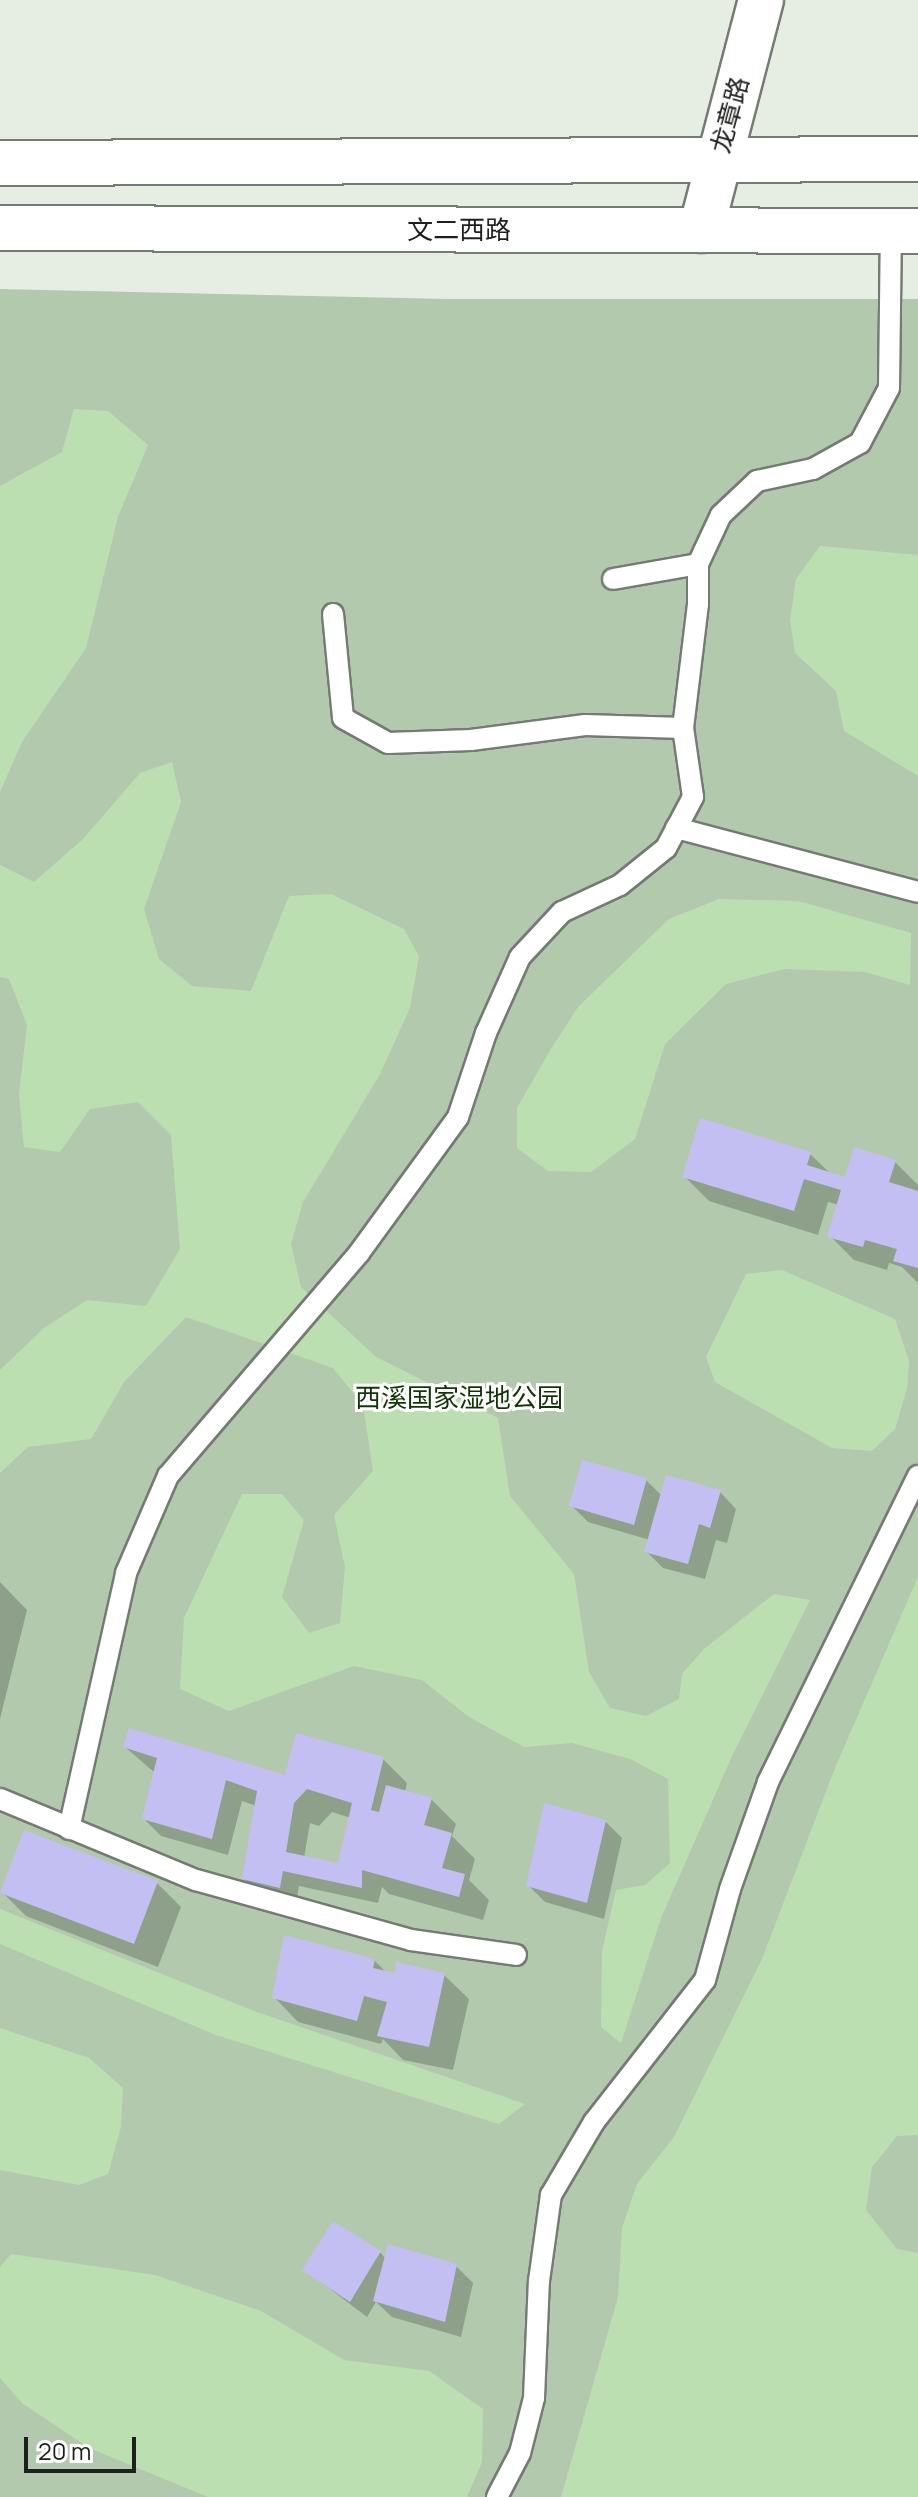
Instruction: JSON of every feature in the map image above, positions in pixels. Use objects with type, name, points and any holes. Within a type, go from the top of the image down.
[{"type":"main road","name":"龙章路","points":[[701,230],[761,0]]},
{"type":"main road","points":[[0,163],[918,159]]},
{"type":"main road","name":"文二西路","points":[[0,228],[904,231]]},
{"type":"lane","points":[[69,1829],[126,1573],[168,1476],[403,1196],[458,1117],[486,1033],[520,957],[562,912],[620,885],[666,848],[693,797],[683,728],[698,564],[721,515],[757,481],[813,469],[860,443],[889,388],[904,231]]},
{"type":"lane","points":[[613,579],[698,564]]},
{"type":"lane","points":[[333,614],[343,718],[388,743],[471,740],[585,725],[683,728]]},
{"type":"lane","points":[[676,828],[918,892]]},
{"type":"lane","points":[[497,2497],[520,2453],[534,2398],[535,2324],[551,2195],[594,2122],[705,1980],[730,1889],[768,1782],[918,1476]]},
{"type":"lane","points":[[0,1799],[196,1880],[411,1940],[516,1955]]},
{"type":"green space","name":"西溪国家湿地公园","points":[[0,289],[449,299],[918,299],[918,2497],[0,2497]]},
{"type":"shaded area","points":[[74,409],[108,411],[148,445],[118,517],[86,648],[22,742],[0,792],[0,486],[62,452]]},
{"type":"shaded area","points":[[820,546],[918,555],[918,776],[844,731],[836,691],[795,653],[790,620],[796,579]]},
{"type":"shaded area","points":[[172,762],[181,802],[144,909],[159,959],[192,986],[251,991],[289,896],[331,894],[404,929],[419,956],[410,1008],[380,1074],[303,1202],[291,1244],[301,1287],[376,1357],[498,1418],[510,1496],[574,1574],[589,1672],[610,1708],[646,1716],[679,1699],[682,1674],[704,1649],[774,1594],[810,1600],[733,1754],[661,1918],[621,2043],[601,2027],[602,1951],[616,1890],[645,1885],[670,1863],[668,1779],[630,1759],[572,1743],[524,1747],[469,1717],[422,1680],[354,1666],[229,1711],[180,1689],[184,1618],[242,1494],[282,1494],[304,1520],[282,1597],[309,1633],[340,1623],[345,1567],[334,1515],[373,1471],[363,1405],[333,1368],[186,1317],[124,1382],[91,1439],[28,1447],[0,1473],[0,1370],[44,1328],[87,1300],[146,1306],[180,1249],[171,1135],[138,1102],[90,1109],[60,1152],[24,1147],[19,1094],[27,1025],[9,979],[0,977],[0,865],[34,882],[83,839],[140,773]]},
{"type":"shaded area","points":[[719,899],[798,901],[911,933],[910,985],[865,972],[785,969],[726,984],[665,1044],[635,1139],[591,1172],[548,1171],[517,1148],[517,1108],[551,1049],[578,1007],[669,919]]},
{"type":"shaded area","points":[[782,1270],[895,1319],[909,1361],[907,1389],[895,1429],[872,1451],[832,1448],[715,1382],[706,1357],[746,1274]]},
{"type":"shaded area","points":[[918,1577],[918,2135],[897,2136],[872,2167],[866,2210],[897,2249],[918,2253],[918,2497],[561,2497],[618,2297],[622,2228],[637,2184],[674,2137],[762,1959],[835,1768]]},
{"type":"shaded area","points":[[0,1909],[254,2011],[525,2104],[499,2124],[216,2035],[0,1944]]},
{"type":"shaded area","points":[[0,2028],[89,2058],[123,2088],[121,2127],[108,2174],[79,2185],[0,2170]]},
{"type":"shaded area","points":[[11,2254],[155,2275],[261,2311],[344,2360],[429,2371],[483,2409],[482,2462],[467,2497],[208,2497],[89,2448],[22,2403],[0,2378],[0,2267]]},
{"type":"building","points":[[700,1118],[811,1152],[807,1165],[845,1177],[854,1147],[896,1160],[889,1182],[918,1191],[918,1268],[893,1261],[897,1249],[865,1240],[863,1247],[827,1237],[841,1190],[804,1179],[794,1211],[682,1177]]},
{"type":"building","points":[[582,1460],[647,1478],[634,1525],[569,1506]]},
{"type":"building","points":[[666,1475],[721,1490],[710,1528],[699,1524],[688,1564],[644,1552]]},
{"type":"building","points":[[129,1728],[285,1775],[296,1733],[384,1757],[371,1810],[379,1812],[386,1785],[432,1798],[424,1825],[452,1833],[442,1868],[465,1874],[459,1897],[362,1870],[362,1888],[283,1871],[280,1888],[242,1879],[257,1791],[226,1780],[212,1839],[142,1819],[157,1758],[123,1747]],"holes":[[[307,1789],[352,1803],[338,1863],[286,1852],[294,1803]]]},
{"type":"building","points":[[544,1803],[606,1820],[587,1903],[526,1886]]},
{"type":"building","points":[[24,1830],[158,1881],[134,1944],[0,1893]]},
{"type":"building","points":[[284,1935],[375,1959],[373,1968],[395,1973],[396,1962],[445,1973],[429,2047],[377,2036],[387,2002],[364,1996],[357,2021],[272,1998]]},
{"type":"building","points":[[333,2221],[381,2251],[350,2302],[302,2270]]},
{"type":"building","points":[[388,2244],[457,2264],[445,2322],[373,2301]]}]
